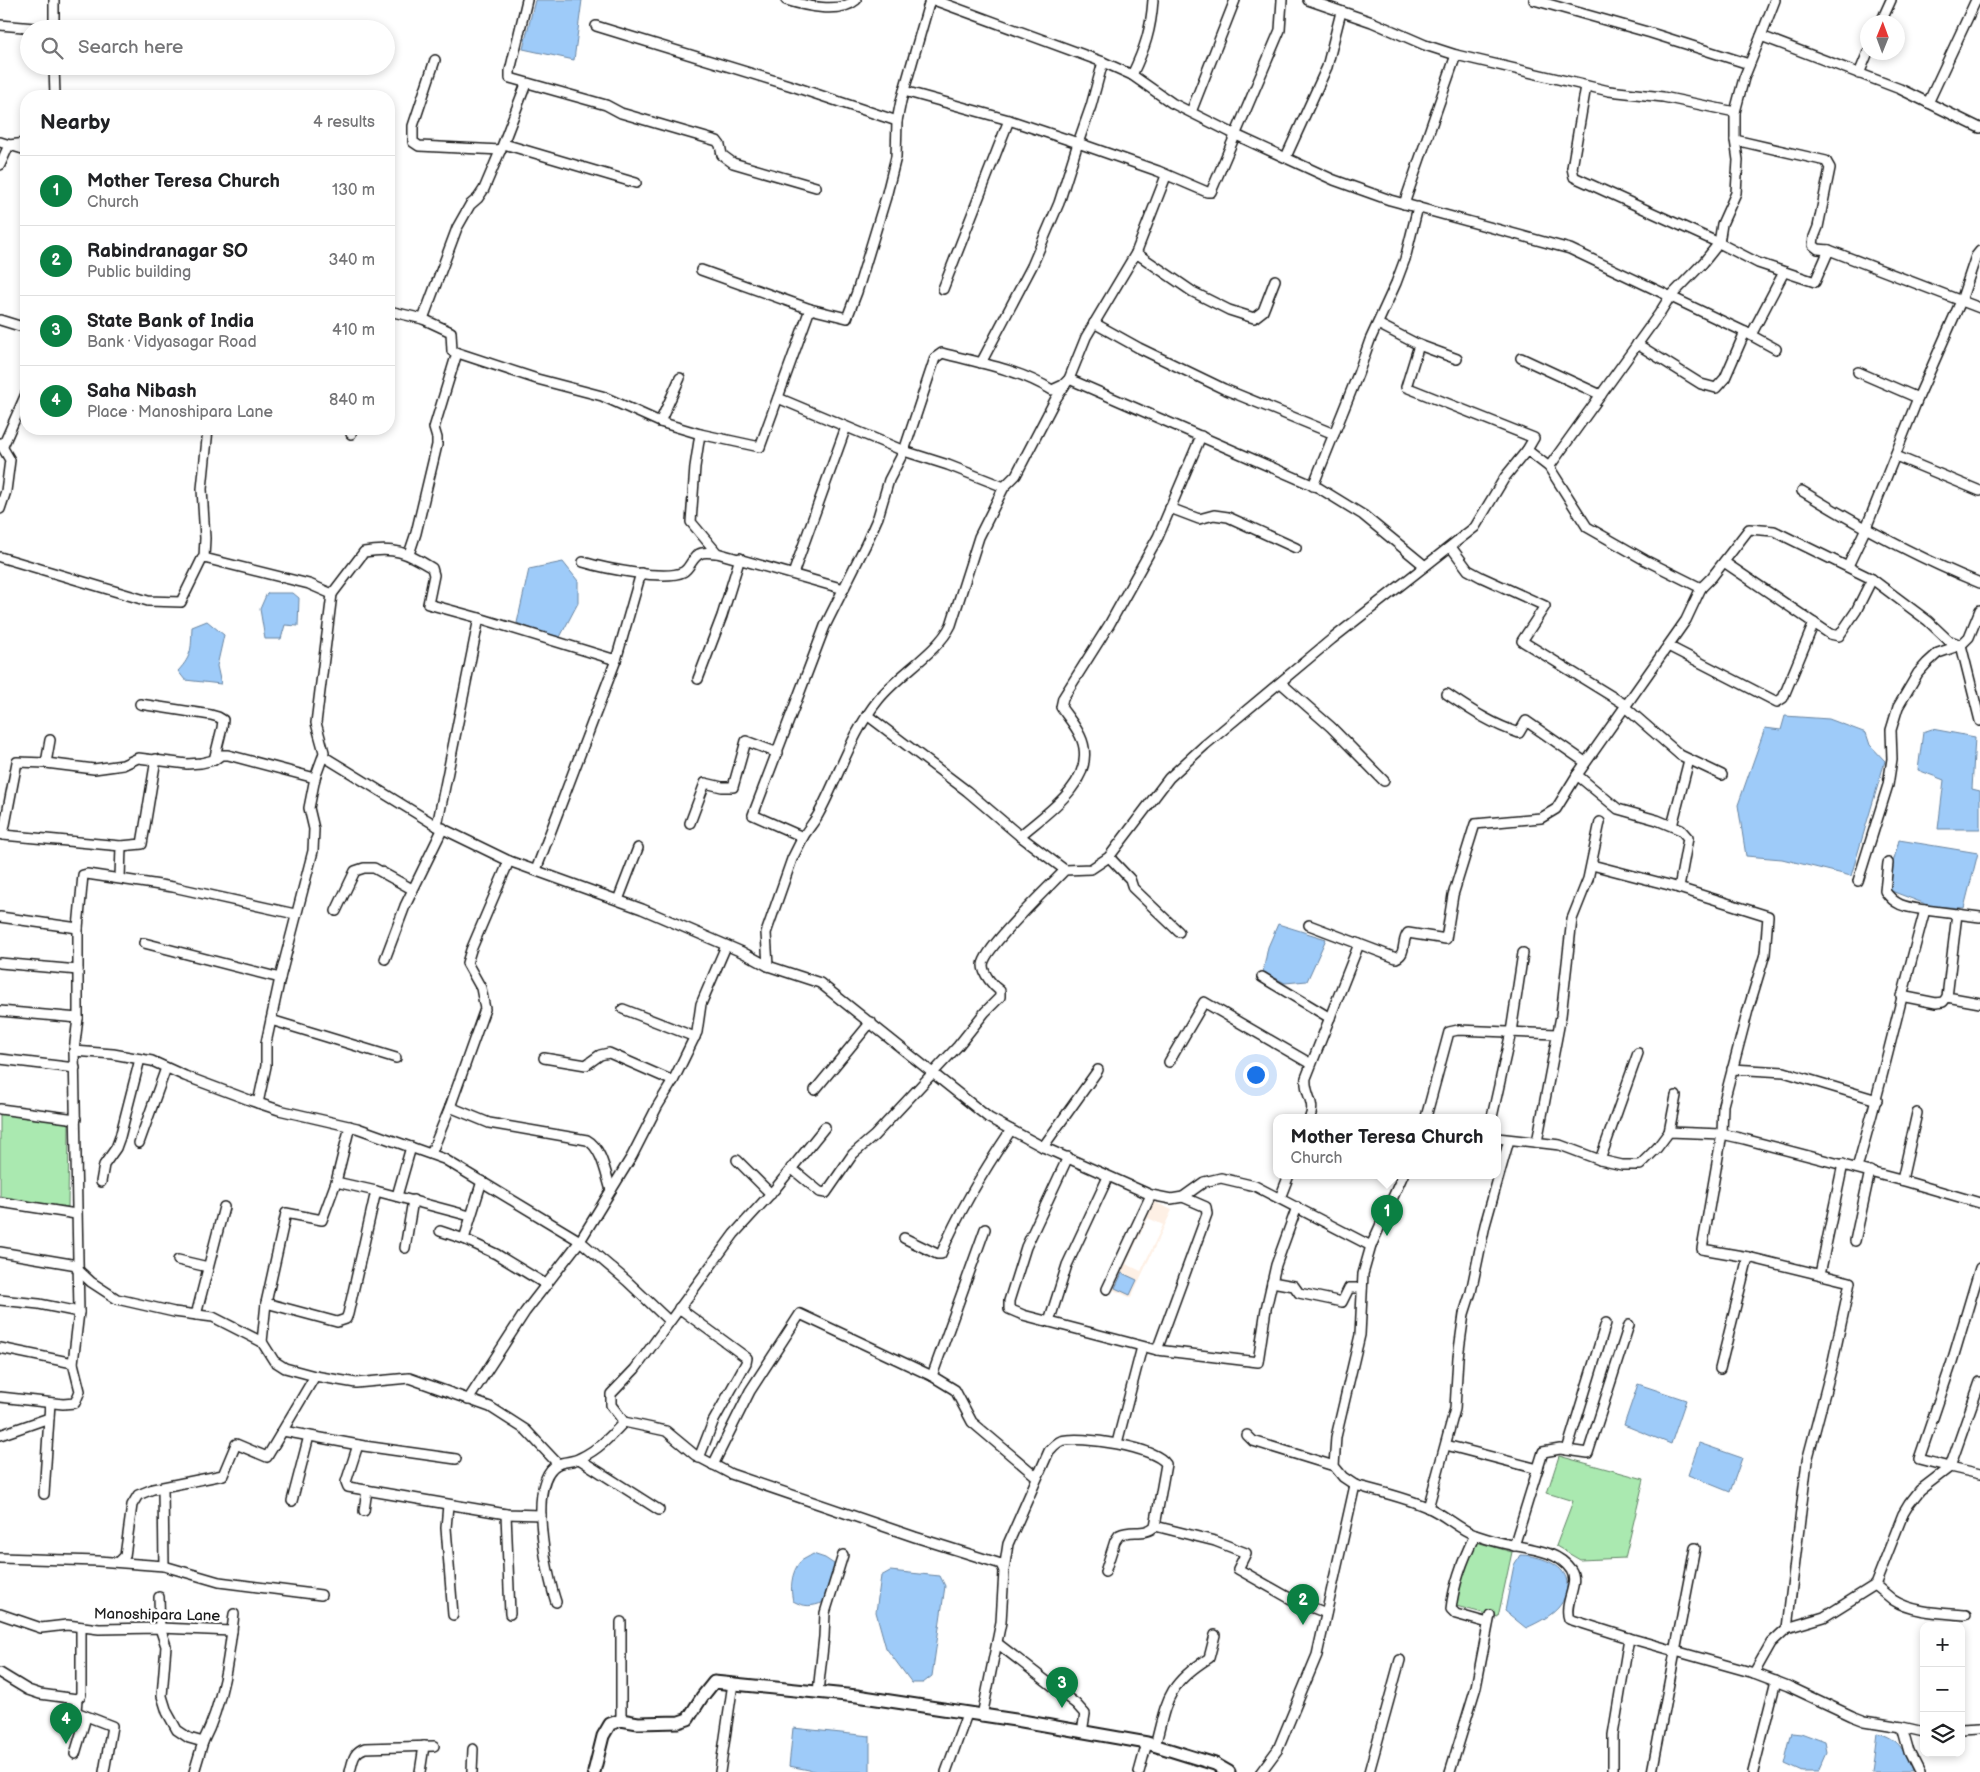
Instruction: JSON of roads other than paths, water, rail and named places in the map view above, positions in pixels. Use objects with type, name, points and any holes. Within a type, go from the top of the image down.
[{"type":"street","points":[[54,0],[54,20]]},
{"type":"street","points":[[527,0],[509,76],[515,81],[606,105],[621,113],[717,140],[720,144],[722,155],[733,163],[816,187]]},
{"type":"street","points":[[786,0],[814,7],[826,7],[845,6],[856,0]]},
{"type":"street","points":[[701,270],[810,309],[847,318],[857,292],[886,197],[896,157],[897,121],[930,0]]},
{"type":"street","points":[[934,0],[1103,62],[1132,75],[1172,103],[1334,180],[1404,204],[1570,249],[1776,349]]},
{"type":"street","points":[[1132,75],[1146,45],[1152,17],[1153,0]]},
{"type":"street","points":[[1191,112],[1235,0]]},
{"type":"street","points":[[904,91],[1009,120],[1078,142],[1211,192],[1280,30],[1282,0]]},
{"type":"street","points":[[1308,0],[1372,22],[1425,45],[1456,55],[1609,91],[1663,97],[1735,112]]},
{"type":"street","points":[[1534,0],[1651,33],[1749,64]]},
{"type":"street","points":[[1549,467],[1668,298],[1719,243],[1722,224],[1736,193],[1738,160],[1735,140],[1735,112],[1749,64],[1775,0]]},
{"type":"street","points":[[1884,15],[1891,0]]},
{"type":"street","points":[[1928,103],[1976,0]]},
{"type":"street","points":[[1286,157],[1327,68],[1341,12]]},
{"type":"street","points":[[0,24],[20,26]]},
{"type":"street","points":[[596,26],[783,83],[897,121]]},
{"type":"street","points":[[1761,36],[1859,74],[1928,103],[1980,128]]},
{"type":"street","points":[[1404,204],[1456,55]]},
{"type":"street","points":[[435,60],[413,126],[413,142],[419,146],[502,147],[636,183]]},
{"type":"street","points":[[1859,74],[1865,60]]},
{"type":"street","points":[[981,363],[1032,266],[1059,203],[1091,106],[1103,62]]},
{"type":"street","points":[[54,75],[55,90]]},
{"type":"street","points":[[423,320],[457,228],[470,204],[478,198],[484,189],[526,84]]},
{"type":"street","points":[[1586,86],[1572,168],[1574,177],[1719,243],[1758,263],[1815,282],[1829,250]]},
{"type":"street","points":[[943,289],[1009,120]]},
{"type":"street","points":[[1735,140],[1826,161],[1830,168],[1813,245],[1818,249],[1829,250],[1980,308]]},
{"type":"street","points":[[4,144],[20,143]]},
{"type":"street","points":[[4,144],[20,148]]},
{"type":"street","points":[[0,165],[4,144]]},
{"type":"street","points":[[768,966],[766,933],[792,859],[803,837],[818,816],[868,715],[879,699],[898,679],[945,638],[951,625],[979,537],[1004,487],[1016,475],[1055,400],[1069,379],[1086,337],[1136,253],[1166,176]]},
{"type":"street","points":[[1313,486],[1370,340],[1405,259],[1418,207]]},
{"type":"street","points":[[1848,566],[1866,528],[1918,398],[1961,301],[1976,256],[1980,251]]},
{"type":"street","points":[[1136,253],[1193,292],[1229,310],[1254,318],[1263,311],[1275,280]]},
{"type":"street","points":[[1637,344],[1701,384],[1716,388],[1724,378],[1784,272]]},
{"type":"street","points":[[395,313],[423,320],[451,332],[450,348],[457,353],[537,379],[602,396],[660,422],[700,434],[760,447],[810,309]]},
{"type":"street","points":[[0,320],[20,326]]},
{"type":"street","points":[[1094,324],[1224,389],[1334,434]]},
{"type":"street","points":[[1378,324],[1419,345],[1458,359]]},
{"type":"street","points":[[868,715],[967,790],[1020,836],[1065,870],[1091,870],[1108,857],[1169,778],[1228,725],[1475,528],[1505,477],[1527,450],[1534,438],[1406,387],[1419,345]]},
{"type":"street","points":[[409,554],[416,533],[436,445],[437,438],[434,428],[457,353]]},
{"type":"street","points":[[803,837],[753,815],[825,626],[878,517],[889,480],[904,451],[935,358],[942,353],[997,366],[1038,382],[1052,390],[1063,385],[1069,379]]},
{"type":"street","points":[[1520,358],[1601,395]]},
{"type":"street","points":[[1858,372],[1918,398]]},
{"type":"street","points":[[660,422],[680,378]]},
{"type":"street","points":[[1069,379],[1313,486],[1363,514],[1425,566]]},
{"type":"street","points":[[778,398],[904,451],[948,464],[1004,487]]},
{"type":"street","points":[[0,509],[6,491],[10,460],[1,444],[20,406]]},
{"type":"street","points":[[793,574],[846,427]]},
{"type":"street","points":[[700,434],[695,468],[692,522],[717,553]]},
{"type":"street","points":[[0,557],[148,601],[181,602],[204,558],[205,538],[202,488],[207,435]]},
{"type":"street","points":[[1020,836],[1066,794],[1084,767],[1084,747],[1077,731],[1061,707],[1063,698],[1109,625],[1158,537],[1200,436]]},
{"type":"street","points":[[1527,450],[1549,467],[1587,527],[1645,560],[1701,588]]},
{"type":"street","points":[[1896,456],[1980,491]]},
{"type":"street","points":[[1802,491],[1939,567],[1980,583]]},
{"type":"street","points":[[1170,508],[1199,519],[1214,515],[1228,517],[1296,548]]},
{"type":"street","points":[[1309,925],[1396,958],[1403,953],[1405,937],[1408,933],[1446,939],[1453,895],[1475,824],[1541,818],[1556,808],[1585,762],[1604,739],[1686,620],[1701,588],[1749,529],[1774,531],[1872,579],[1928,621],[1948,640],[1962,645]]},
{"type":"street","points":[[1451,547],[1468,570],[1545,606],[1522,641],[1625,706],[1680,755],[1722,775]]},
{"type":"street","points":[[258,1103],[266,1066],[266,1042],[295,914],[312,851],[314,830],[309,808],[315,778],[324,752],[316,723],[332,594],[364,552],[382,549],[409,554],[432,568],[434,575],[428,604],[616,660]]},
{"type":"street","points":[[583,562],[608,569],[664,574],[683,572],[697,555],[702,553],[717,553],[844,589]]},
{"type":"street","points":[[204,558],[309,584],[332,594]]},
{"type":"street","points":[[698,679],[722,616],[740,558]]},
{"type":"street","points":[[1724,562],[1830,634],[1839,636],[1856,611],[1872,579]]},
{"type":"street","points":[[536,870],[616,660],[640,573]]},
{"type":"street","points":[[1858,881],[1888,785],[1892,759],[1891,730],[1898,706],[1918,672],[1927,663],[1938,654],[1962,645],[1969,637],[1980,610]]},
{"type":"street","points":[[385,958],[412,889],[440,827],[479,618]]},
{"type":"street","points":[[1668,646],[1778,702],[1783,698],[1814,623]]},
{"type":"street","points":[[1962,645],[1980,721]]},
{"type":"street","points":[[1281,683],[1331,727],[1384,781]]},
{"type":"street","points":[[1447,694],[1487,721],[1502,728],[1519,733],[1526,721],[1585,762]]},
{"type":"street","points":[[140,704],[211,715],[222,720],[222,728],[214,760]]},
{"type":"street","points":[[46,763],[50,740]]},
{"type":"street","points":[[690,822],[706,783],[722,787],[733,787],[746,741],[778,753]]},
{"type":"street","points":[[156,759],[142,844],[121,846],[2,834],[17,762],[46,763],[94,769],[123,765],[138,758],[156,759],[187,764],[214,760],[221,755],[228,755],[315,778]]},
{"type":"street","points":[[323,756],[440,827],[509,861],[618,900],[742,952],[768,966],[820,983],[989,1118],[1043,1147],[1151,1195],[1172,1199],[1183,1197],[1204,1182],[1221,1178],[1256,1186],[1370,1246]]},
{"type":"street","points":[[1672,826],[1689,760]]},
{"type":"street","points":[[1577,775],[1618,808],[1681,830],[1688,838],[1679,888]]},
{"type":"street","points":[[1536,1142],[1557,1034],[1572,919],[1592,865],[1600,822]]},
{"type":"street","points":[[120,878],[121,846]]},
{"type":"street","points":[[618,900],[638,848]]},
{"type":"street","points":[[1108,857],[1130,880],[1137,892],[1179,932]]},
{"type":"street","points":[[431,1154],[485,1009],[482,988],[467,963],[509,861]]},
{"type":"street","points":[[1888,862],[1885,891],[1892,901],[1904,906],[1925,910],[1980,917]]},
{"type":"street","points":[[1592,865],[1679,888],[1768,916],[1765,954],[1723,1105],[1722,1134],[1702,1249],[1748,1257],[1850,1282],[1832,1366],[1807,1460],[1787,1628]]},
{"type":"street","points":[[336,911],[355,871],[364,868],[374,868],[412,889]]},
{"type":"street","points":[[791,1168],[820,1192],[826,1193],[853,1154],[874,1136],[958,1046],[985,1012],[1000,997],[1000,991],[994,987],[983,965],[988,955],[1030,904],[1065,870]]},
{"type":"street","points":[[0,1397],[50,1403],[75,1403],[80,1391],[73,1363],[79,1312],[74,1051],[78,1018],[78,928],[83,875],[120,878],[173,887],[295,914]]},
{"type":"street","points":[[1857,1168],[1877,1100],[1901,996],[1925,910]]},
{"type":"street","points":[[1901,996],[1936,1003],[1943,1002],[1947,997],[1957,914]]},
{"type":"street","points":[[0,918],[78,928]]},
{"type":"street","points":[[144,943],[280,978]]},
{"type":"street","points":[[1310,1114],[1312,1102],[1305,1089],[1306,1078],[1359,944]]},
{"type":"street","points":[[468,1400],[525,1312],[580,1241],[632,1156],[695,1037],[699,1024],[701,1004],[726,946]]},
{"type":"street","points":[[1493,1114],[1511,1032],[1523,953]]},
{"type":"street","points":[[0,963],[78,970]]},
{"type":"street","points":[[1262,976],[1330,1018]]},
{"type":"street","points":[[1947,997],[1980,1003]]},
{"type":"street","points":[[1169,1062],[1204,1002],[1311,1064]]},
{"type":"street","points":[[623,1009],[695,1037]]},
{"type":"street","points":[[0,1011],[78,1018]]},
{"type":"street","points":[[271,1020],[396,1058]]},
{"type":"street","points":[[815,1090],[871,1022]]},
{"type":"street","points":[[1427,1114],[1449,1032],[1458,1030],[1557,1034]]},
{"type":"street","points":[[74,1051],[113,1054],[152,1061],[258,1103],[279,1110],[350,1126],[444,1159],[580,1241],[627,1280],[669,1321]]},
{"type":"street","points":[[544,1058],[586,1065],[600,1055],[609,1053],[673,1081]]},
{"type":"street","points":[[1600,1160],[1638,1053]]},
{"type":"street","points":[[0,1059],[75,1068]]},
{"type":"street","points":[[101,1182],[104,1165],[116,1148],[120,1137],[140,1059]]},
{"type":"street","points":[[139,1143],[166,1068]]},
{"type":"street","points":[[1732,1069],[1784,1072],[1877,1100]]},
{"type":"street","points":[[1043,1147],[1098,1070]]},
{"type":"street","points":[[1501,1139],[1560,1145],[1600,1160],[1622,1165],[1640,1165],[1657,1148],[1669,1132],[1676,1096]]},
{"type":"street","points":[[450,1107],[489,1123],[587,1140],[598,1151],[611,1190]]},
{"type":"street","points":[[0,1109],[76,1119]]},
{"type":"street","points":[[1902,1180],[1917,1113]]},
{"type":"street","points":[[262,1342],[266,1303],[286,1214],[322,1220],[336,1182],[350,1126]]},
{"type":"street","points":[[825,1127],[771,1194],[734,1234],[635,1370],[610,1394],[611,1405],[624,1422],[666,1431],[706,1461],[731,1474],[915,1537],[996,1561],[1001,1564],[1004,1570]]},
{"type":"street","points":[[904,1238],[937,1254],[941,1254],[960,1212],[984,1170],[1011,1130]]},
{"type":"street","points":[[1669,1132],[1722,1134],[1870,1171],[1980,1203]]},
{"type":"street","points":[[1501,1166],[1508,1140]]},
{"type":"street","points":[[397,1196],[411,1147]]},
{"type":"street","points":[[1068,1157],[1026,1247],[1008,1306],[1009,1309],[1023,1315],[1142,1347],[1258,1362],[1266,1309],[1276,1265],[1297,1207]]},
{"type":"street","points":[[737,1160],[771,1194]]},
{"type":"street","points":[[1820,1274],[1843,1164]]},
{"type":"street","points":[[1855,1241],[1870,1171]]},
{"type":"street","points":[[1049,1322],[1067,1265],[1108,1177]]},
{"type":"street","points":[[1280,1198],[1287,1179]]},
{"type":"street","points":[[1334,1466],[1336,1436],[1360,1335],[1363,1274],[1370,1246],[1401,1179]]},
{"type":"street","points":[[1428,1508],[1456,1409],[1458,1357],[1464,1314],[1471,1292],[1485,1225],[1497,1179]]},
{"type":"street","points":[[336,1182],[470,1216]]},
{"type":"street","points":[[464,1239],[482,1182]]},
{"type":"street","points":[[266,1303],[337,1322],[346,1319],[376,1191]]},
{"type":"street","points":[[1107,1288],[1151,1195]]},
{"type":"street","points":[[1157,1350],[1207,1214],[1206,1207],[1183,1197]]},
{"type":"street","points":[[405,1248],[413,1200]]},
{"type":"street","points":[[0,1202],[76,1214]]},
{"type":"street","points":[[196,1314],[224,1207]]},
{"type":"street","points":[[932,1376],[985,1229]]},
{"type":"street","points":[[440,1231],[464,1239],[496,1254],[546,1285]]},
{"type":"street","points":[[0,1252],[77,1267],[91,1282],[117,1299],[174,1312],[213,1317],[262,1342],[274,1361],[280,1366],[315,1376],[356,1383],[409,1378],[490,1407],[526,1430],[558,1464]]},
{"type":"street","points":[[1720,1369],[1748,1257]]},
{"type":"street","points":[[178,1260],[208,1267]]},
{"type":"street","points":[[1980,1268],[1951,1365],[1919,1460],[1980,1474]]},
{"type":"street","points":[[1272,1282],[1294,1286],[1299,1293],[1342,1302],[1350,1288],[1362,1288]]},
{"type":"street","points":[[0,1300],[39,1304],[79,1312]]},
{"type":"street","points":[[679,1308],[747,1358],[713,1422],[706,1461]]},
{"type":"street","points":[[706,1461],[800,1314],[932,1376],[956,1390],[972,1422],[1037,1478]]},
{"type":"street","points":[[1567,1450],[1606,1323]]},
{"type":"street","points":[[1514,1546],[1543,1452],[1567,1450],[1588,1453],[1629,1325]]},
{"type":"street","points":[[1117,1443],[1142,1347]]},
{"type":"street","points":[[0,1348],[73,1363]]},
{"type":"street","points":[[119,1562],[125,1556],[132,1505],[138,1495],[223,1475],[236,1444],[267,1457],[315,1376]]},
{"type":"street","points":[[1754,1673],[1771,1644],[1787,1628],[1824,1617],[1875,1584],[1903,1514],[1909,1504],[1920,1490],[1950,1467],[1980,1382]]},
{"type":"street","points":[[44,1494],[50,1403]]},
{"type":"street","points":[[0,1435],[49,1418]]},
{"type":"street","points":[[556,1602],[548,1578],[541,1515],[541,1491],[550,1471],[558,1464],[579,1459],[606,1442],[624,1422]]},
{"type":"street","points":[[282,1431],[456,1460]]},
{"type":"street","points":[[1247,1435],[1253,1441],[1334,1466],[1343,1477],[1355,1485],[1389,1493],[1428,1508],[1475,1535],[1514,1546],[1546,1552],[1565,1564],[1571,1571],[1574,1579],[1566,1612],[1569,1618],[1629,1638],[1754,1673],[1865,1721],[1920,1731]]},
{"type":"street","points":[[292,1501],[309,1436]]},
{"type":"street","points":[[982,1716],[1001,1622],[1004,1570],[1008,1544],[1049,1450],[1059,1441],[1091,1440],[1117,1443],[1163,1459],[1166,1464],[1156,1526]]},
{"type":"street","points":[[358,1445],[346,1482],[348,1487],[506,1514],[541,1515]]},
{"type":"street","points":[[1446,1445],[1538,1469]]},
{"type":"street","points":[[579,1459],[659,1510]]},
{"type":"street","points":[[1261,1772],[1278,1749],[1316,1656],[1355,1485]]},
{"type":"street","points":[[163,1488],[164,1566]]},
{"type":"street","points":[[364,1511],[367,1490]]},
{"type":"street","points":[[448,1505],[446,1528],[452,1615]]},
{"type":"street","points":[[506,1514],[510,1614]]},
{"type":"street","points":[[1105,1572],[1115,1541],[1119,1535],[1128,1532],[1146,1532],[1156,1526],[1215,1541],[1246,1553],[1238,1568],[1291,1599],[1326,1613]]},
{"type":"street","points":[[1450,1772],[1476,1687],[1489,1619],[1456,1614],[1451,1609],[1457,1576],[1463,1558],[1475,1535]]},
{"type":"street","points":[[1652,1772],[1695,1548]]},
{"type":"street","points":[[818,1692],[825,1614],[844,1555]]},
{"type":"street","points":[[0,1558],[119,1562],[164,1566],[219,1582],[321,1595]]},
{"type":"street","points":[[1875,1584],[1894,1601],[1906,1606],[1921,1610],[1966,1615]]},
{"type":"street","points":[[159,1597],[160,1628],[166,1646],[162,1696],[167,1712],[177,1730],[189,1738],[203,1742]]},
{"type":"street","name":"Manoshipara Lane","points":[[0,1614],[41,1628],[67,1625],[99,1629],[160,1628],[232,1631]]},
{"type":"street","points":[[194,1772],[219,1700],[227,1667],[234,1614]]},
{"type":"street","points":[[621,1622],[621,1720]]},
{"type":"street","name":"Manoshipara Lane","points":[[77,1699],[81,1695],[81,1627]]},
{"type":"street","points":[[1139,1772],[1170,1694],[1184,1676],[1208,1658],[1215,1635]]},
{"type":"street","points":[[1613,1772],[1614,1726],[1629,1638]]},
{"type":"street","points":[[997,1643],[1076,1704],[1085,1714],[1082,1732]]},
{"type":"street","points":[[1369,1772],[1400,1660]]},
{"type":"street","points":[[0,1673],[28,1690],[40,1694],[77,1699],[76,1712],[112,1726],[104,1772]]},
{"type":"street","points":[[594,1772],[603,1736],[610,1724],[621,1720],[638,1723],[679,1722],[688,1719],[714,1682],[857,1696],[1082,1732],[1151,1745],[1215,1764],[1229,1772]]},
{"type":"street","points":[[1753,1772],[1776,1682]]},
{"type":"street","points":[[720,1772],[733,1683]]},
{"type":"street","points":[[946,1772],[967,1714]]},
{"type":"street","points":[[75,1754],[86,1717]]},
{"type":"street","points":[[1902,1727],[1909,1752],[1919,1772]]},
{"type":"street","points":[[1965,1730],[1980,1728]]},
{"type":"street","points":[[420,1772],[424,1746]]},
{"type":"street","points":[[350,1772],[355,1755],[359,1750],[365,1748],[434,1746]]},
{"type":"street","points":[[472,1772],[473,1749]]},
{"type":"water","points":[[535,0],[582,0],[574,60],[523,49]]},
{"type":"water","points":[[563,562],[578,581],[578,603],[559,639],[517,623],[529,569]]},
{"type":"water","points":[[267,593],[293,593],[299,598],[298,626],[285,625],[281,639],[265,639],[260,609]]},
{"type":"water","points":[[207,621],[224,635],[217,666],[221,684],[185,680],[178,671],[189,655],[192,627]]},
{"type":"water","points":[[1785,716],[1829,719],[1866,733],[1870,745],[1885,761],[1851,876],[1782,859],[1746,856],[1738,805],[1765,728],[1781,730]]},
{"type":"water","points":[[1932,729],[1975,737],[1972,789],[1980,791],[1980,829],[1938,829],[1944,780],[1918,770],[1923,732]]},
{"type":"water","points":[[1899,840],[1978,853],[1964,908],[1931,906],[1886,889]]},
{"type":"water","points":[[1278,924],[1326,939],[1307,981],[1285,983],[1263,972],[1268,947]]},
{"type":"water","points":[[1122,1273],[1137,1280],[1130,1295],[1115,1288]]},
{"type":"water","points":[[1638,1384],[1686,1400],[1671,1444],[1624,1425]]},
{"type":"water","points":[[1699,1443],[1742,1458],[1730,1492],[1688,1475]]},
{"type":"water","points":[[813,1554],[825,1558],[834,1564],[834,1573],[824,1602],[816,1605],[804,1605],[793,1601],[792,1581],[800,1562]]},
{"type":"water","points":[[1520,1555],[1546,1560],[1563,1572],[1567,1581],[1565,1595],[1558,1608],[1545,1618],[1526,1628],[1505,1611],[1514,1565]]},
{"type":"water","points":[[890,1571],[940,1576],[945,1586],[932,1676],[923,1683],[912,1683],[886,1648],[876,1612],[881,1576]]},
{"type":"water","points":[[793,1728],[870,1736],[870,1772],[819,1772],[789,1766]]},
{"type":"water","points":[[1792,1732],[1801,1733],[1825,1742],[1827,1752],[1818,1772],[1802,1772],[1784,1764]]},
{"type":"water","points":[[1877,1733],[1885,1735],[1896,1742],[1904,1752],[1912,1772],[1872,1772]]},
{"type":"place","name":"Mother Teresa Church","points":[[1387,1236]]},
{"type":"place","name":"Rabindranagar SO","points":[[1303,1625]]},
{"type":"place","name":"State Bank of India","points":[[1062,1708]]},
{"type":"place","name":"Saha Nibash","points":[[66,1744]]}]
